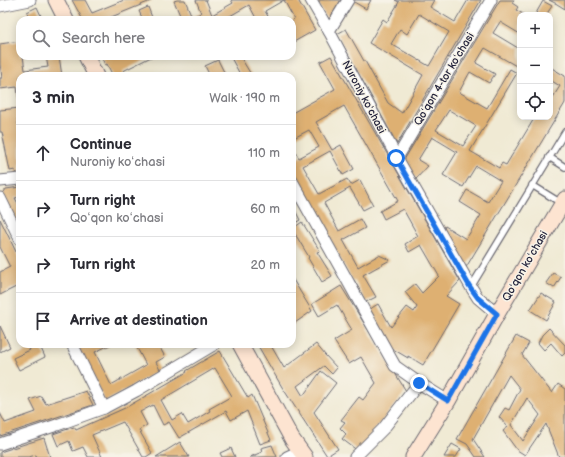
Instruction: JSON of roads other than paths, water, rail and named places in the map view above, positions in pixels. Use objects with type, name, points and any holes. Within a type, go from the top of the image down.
[{"type":"main road","points":[[56,0],[64,16]]},
{"type":"main road","points":[[88,60],[94,72]]},
{"type":"main road","name":"Qoʻqon koʻchasi","points":[[413,457],[448,401],[563,201]]},
{"type":"main road","points":[[242,348],[289,432],[297,455]]},
{"type":"street","points":[[0,6],[30,0]]},
{"type":"street","name":"Nuroniy koʻchasi","points":[[311,0],[329,30],[396,158],[470,287],[478,298],[497,314]]},
{"type":"street","points":[[329,30],[348,0]]},
{"type":"street","name":"Qoʻqon 4-tor koʻchasi","points":[[396,158],[491,0]]},
{"type":"street","points":[[0,181],[16,179]]},
{"type":"street","points":[[296,187],[395,366],[448,401]]},
{"type":"street","points":[[0,198],[16,231]]},
{"type":"street","points":[[74,348],[104,408]]},
{"type":"street","points":[[0,444],[104,408],[209,348]]},
{"type":"street","points":[[355,457],[383,429],[419,383]]},
{"type":"lane","points":[[470,287],[565,132]]},
{"type":"lane","points":[[550,157],[565,166]]},
{"type":"lane","points":[[532,185],[563,201]]}]
